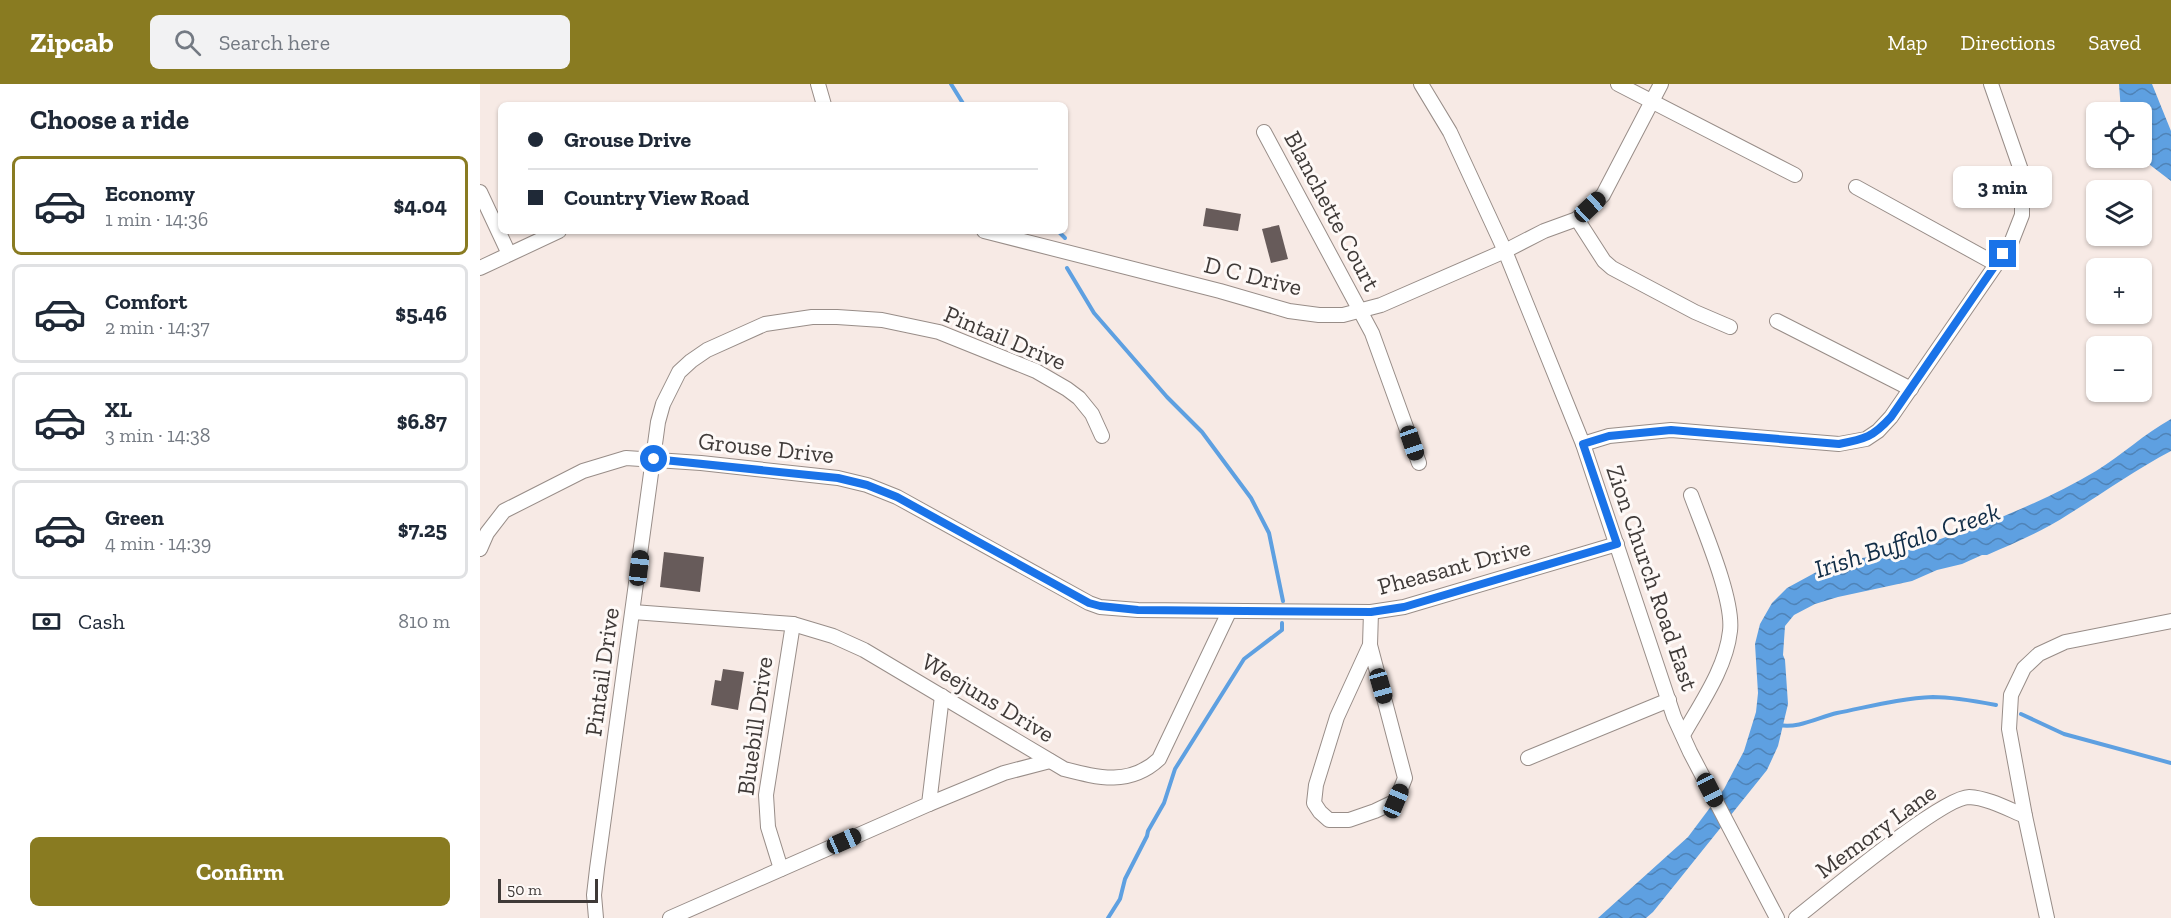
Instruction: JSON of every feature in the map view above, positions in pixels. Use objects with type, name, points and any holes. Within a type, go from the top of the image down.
[{"type":"street","points":[[818,84],[823,102]]},
{"type":"street","name":"Zion Church Road East","points":[[1421,84],[1450,132],[1505,251],[1583,444],[1669,700],[1690,752],[1777,918]]},
{"type":"street","points":[[1618,84],[1795,175]]},
{"type":"street","points":[[1661,84],[1603,195],[1577,219],[1604,261],[1612,268],[1695,312],[1730,327]]},
{"type":"street","points":[[1583,444],[1609,436],[1671,430],[1839,444],[1866,439],[1878,431],[1911,389],[2011,243],[2022,214],[2022,173],[1991,84]]},
{"type":"street","name":"Blanchette Court","points":[[1264,132],[1360,311],[1384,362],[1419,463]]},
{"type":"street","points":[[1856,187],[1996,264]]},
{"type":"street","points":[[480,192],[498,230]]},
{"type":"street","name":"D C Drive","points":[[996,234],[1220,291],[1289,311],[1318,315],[1343,315],[1381,305],[1505,251],[1544,231],[1577,219]]},
{"type":"street","points":[[500,234],[509,254]]},
{"type":"street","points":[[480,268],[552,234]]},
{"type":"street","name":"Pintail Drive","points":[[596,918],[594,895],[597,869],[658,422],[663,404],[679,372],[707,350],[765,324],[812,317],[882,320],[939,332],[1036,371],[1079,398],[1092,414],[1102,436]]},
{"type":"street","points":[[1777,321],[1911,389]]},
{"type":"street","name":"Grouse Drive","points":[[480,549],[487,533],[504,511],[515,504],[607,462],[626,458],[654,459],[838,478],[867,485],[897,497],[1089,603],[1138,610],[1229,612]]},
{"type":"street","points":[[1683,735],[1713,681],[1725,653],[1731,630],[1729,608],[1691,495]]},
{"type":"street","name":"Pheasant Drive","points":[[1229,612],[1371,612],[1404,607],[1617,544]]},
{"type":"street","name":"Weejuns Drive","points":[[633,612],[793,624],[833,636],[864,650],[1064,769],[1093,776],[1119,778],[1149,769],[1159,759],[1229,612]]},
{"type":"street","points":[[1370,645],[1337,717],[1316,785],[1314,802],[1329,820],[1349,820],[1396,801],[1406,778],[1370,645],[1371,612]]},
{"type":"street","points":[[2047,918],[2009,729],[2012,695],[2017,680],[2024,668],[2039,654],[2065,642],[2171,621]]},
{"type":"street","name":"Bluebill Drive","points":[[781,869],[768,827],[766,795],[793,624]]},
{"type":"street","points":[[929,804],[942,696]]},
{"type":"street","points":[[1528,758],[1669,700]]},
{"type":"street","points":[[670,918],[1004,772],[1050,761]]},
{"type":"street","name":"Memory Lane","points":[[1797,918],[1913,827],[1950,803],[1967,797],[1986,801],[2025,816]]},
{"type":"water","points":[[2119,84],[2152,84],[2171,131],[2171,181],[2152,166],[2152,102],[2120,102]]},
{"type":"water","points":[[2171,419],[2171,451],[2039,531],[1962,564],[1937,570],[1912,581],[1838,597],[1815,604],[1794,615],[1785,626],[1783,655],[1788,704],[1778,746],[1767,770],[1653,912],[1646,918],[1598,918],[1688,837],[1724,789],[1744,751],[1756,712],[1758,693],[1755,644],[1760,624],[1772,603],[1787,588],[1822,569],[1862,558],[1906,551],[1971,530],[2019,510],[2096,471]]},
{"type":"building","points":[[1206,208],[1241,214],[1238,231],[1203,226]]},
{"type":"building","points":[[1279,225],[1288,259],[1271,263],[1262,229]]},
{"type":"building","points":[[664,552],[704,557],[700,592],[660,587]]},
{"type":"building","points":[[723,669],[744,672],[738,710],[711,705],[715,680],[721,681]]},
{"type":"waterway","points":[[951,84],[962,102]]},
{"type":"waterway","points":[[1061,234],[1065,238]]},
{"type":"waterway","points":[[1067,268],[1094,313],[1167,397],[1202,432],[1251,498],[1269,533],[1283,601]]},
{"type":"waterway","points":[[1108,918],[1120,899],[1125,879],[1164,803],[1175,769],[1244,659],[1282,630],[1282,623]]},
{"type":"waterway","points":[[1779,725],[1801,724],[1837,713],[1921,698],[1949,698],[1996,705]]},
{"type":"waterway","points":[[2021,714],[2064,734],[2171,763]]},
{"type":"route","points":[[654,459],[838,478],[867,485],[897,497],[1089,603],[1100,606],[1138,610],[1354,613],[1404,607],[1617,544],[1583,444],[1630,432],[1671,430],[1839,444],[1866,439],[1878,431],[1891,417],[2003,254]]},
{"type":"water label","name":"Irish Buffalo Creek","points":[[1907,540]]}]
